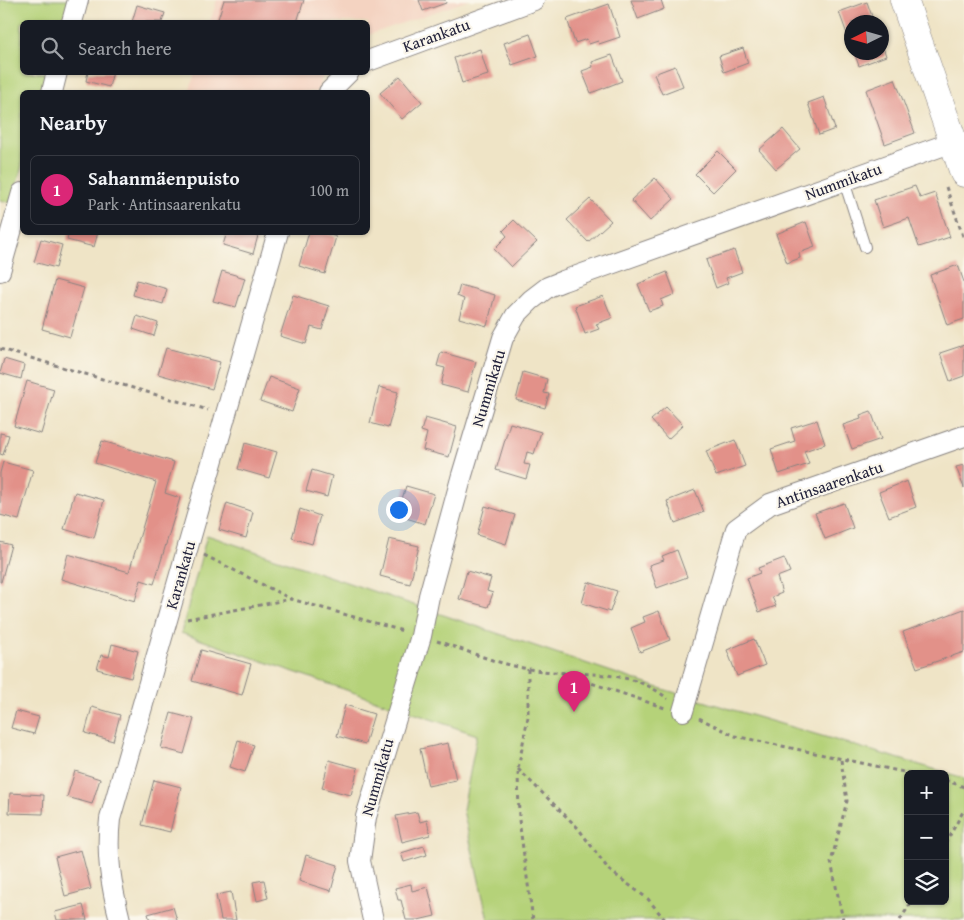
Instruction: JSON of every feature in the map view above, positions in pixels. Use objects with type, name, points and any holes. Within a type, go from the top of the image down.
[{"type":"main road","points":[[904,0],[964,173]]},
{"type":"street","points":[[73,20],[78,0]]},
{"type":"street","name":"Karankatu","points":[[370,60],[534,0]]},
{"type":"street","points":[[52,90],[56,75]]},
{"type":"street","points":[[331,90],[346,75]]},
{"type":"street","name":"Nummikatu","points":[[373,920],[360,861],[361,839],[394,720],[421,636],[429,596],[452,512],[503,338],[516,315],[530,300],[548,287],[563,281],[953,142]]},
{"type":"street","points":[[0,271],[20,200]]},
{"type":"street","name":"Karankatu","points":[[120,920],[109,870],[107,848],[110,819],[277,235]]},
{"type":"street","name":"Antinsaarenkatu","points":[[683,711],[736,529],[770,504],[964,436]]},
{"type":"lane","points":[[844,181],[865,247]]},
{"type":"path","points":[[0,349],[226,415]]},
{"type":"path","points":[[188,547],[292,599],[528,669],[620,676],[654,687],[683,711],[735,736],[904,772]]},
{"type":"path","points":[[167,622],[234,612],[292,599]]},
{"type":"path","points":[[528,669],[528,717],[518,769],[520,820],[533,920]]},
{"type":"path","points":[[558,672],[666,709],[683,711]]},
{"type":"path","points":[[841,760],[847,801],[831,862],[843,920]]},
{"type":"path","points":[[518,769],[578,828],[609,870],[648,899],[665,920]]},
{"type":"path","points":[[949,781],[964,787]]},
{"type":"path","points":[[949,837],[964,810]]},
{"type":"path","points":[[900,920],[909,905]]},
{"type":"shaded area","points":[[217,0],[469,0],[370,34],[370,20],[211,20]]},
{"type":"shaded area","points":[[194,75],[323,75],[318,90],[190,90]]},
{"type":"green space","points":[[0,0],[70,0],[65,20],[20,20],[20,75],[48,75],[45,90],[20,90],[20,173],[12,203],[0,200]]},
{"type":"green space","points":[[207,535],[659,688],[937,770],[904,770],[904,905],[949,905],[949,774],[964,778],[964,920],[488,920],[463,810],[477,735],[181,633]]},
{"type":"building","points":[[224,0],[304,0],[298,20],[218,20]]},
{"type":"building","points":[[419,0],[445,0],[446,3],[423,11]]},
{"type":"building","points":[[631,0],[661,0],[664,9],[638,19]]},
{"type":"building","points":[[867,2],[872,15],[844,15],[844,26],[839,12]]},
{"type":"building","points":[[609,4],[620,37],[599,44],[598,41],[589,44],[587,39],[575,43],[567,19]]},
{"type":"building","points":[[137,5],[165,13],[163,20],[133,20]]},
{"type":"building","points":[[530,34],[538,56],[512,65],[504,43]]},
{"type":"building","points":[[743,48],[748,63],[724,72],[719,56]]},
{"type":"building","points":[[480,49],[488,75],[462,83],[454,58]]},
{"type":"building","points":[[612,55],[622,81],[591,93],[582,71],[593,67],[592,62]]},
{"type":"building","points":[[857,60],[875,60],[859,66]]},
{"type":"building","points":[[675,66],[683,86],[662,94],[654,74]]},
{"type":"building","points":[[87,75],[112,75],[109,87],[86,81]]},
{"type":"building","points":[[400,76],[422,102],[402,119],[380,93]]},
{"type":"building","points":[[895,79],[915,133],[885,144],[866,90]]},
{"type":"building","points":[[824,97],[835,129],[819,135],[808,103]]},
{"type":"building","points":[[783,129],[800,149],[776,169],[759,150]]},
{"type":"building","points":[[718,151],[736,169],[713,192],[695,174]]},
{"type":"building","points":[[655,178],[674,199],[650,221],[631,200]]},
{"type":"building","points":[[915,186],[920,198],[935,193],[950,237],[919,247],[909,218],[883,227],[874,200]]},
{"type":"building","points":[[590,199],[611,221],[588,242],[567,220]]},
{"type":"building","points":[[514,220],[537,242],[511,267],[494,249],[507,236],[503,231]]},
{"type":"building","points":[[806,222],[815,247],[799,253],[800,258],[787,263],[776,234]]},
{"type":"building","points":[[68,235],[97,235],[94,247],[67,240]]},
{"type":"building","points":[[226,235],[258,235],[253,254],[223,245]]},
{"type":"building","points":[[308,235],[330,235],[336,237],[325,274],[299,266]]},
{"type":"building","points":[[41,239],[62,245],[56,268],[34,262]]},
{"type":"building","points":[[734,250],[742,272],[726,278],[728,283],[716,288],[706,260]]},
{"type":"building","points":[[958,265],[964,282],[964,319],[947,325],[930,275]]},
{"type":"building","points":[[222,271],[245,278],[236,307],[213,301]]},
{"type":"building","points":[[667,272],[675,294],[661,300],[663,306],[649,311],[638,284]]},
{"type":"building","points":[[55,280],[84,288],[70,337],[42,329]]},
{"type":"building","points":[[137,280],[167,289],[163,304],[133,295]]},
{"type":"building","points":[[460,285],[495,295],[487,326],[459,318],[464,299],[457,296]]},
{"type":"building","points":[[293,295],[329,306],[322,330],[311,327],[306,344],[280,336]]},
{"type":"building","points":[[603,296],[612,318],[596,324],[599,329],[585,334],[575,306]]},
{"type":"building","points":[[137,316],[158,323],[154,336],[133,329]]},
{"type":"building","points":[[964,345],[964,376],[950,381],[940,353]]},
{"type":"building","points":[[166,348],[220,362],[212,389],[158,374]]},
{"type":"building","points":[[441,352],[476,362],[468,392],[441,385],[445,368],[437,366]]},
{"type":"building","points":[[4,359],[24,365],[21,379],[0,373]]},
{"type":"building","points":[[523,372],[547,379],[544,393],[549,394],[545,408],[516,400]]},
{"type":"building","points":[[269,377],[300,388],[292,412],[260,401]]},
{"type":"building","points":[[27,381],[54,389],[41,434],[14,426]]},
{"type":"building","points":[[379,387],[398,392],[388,428],[370,423]]},
{"type":"building","points":[[666,407],[683,425],[668,439],[651,420]]},
{"type":"building","points":[[871,411],[881,439],[852,449],[843,425],[861,419],[860,415]]},
{"type":"building","points":[[425,418],[457,427],[449,457],[423,450],[427,433],[421,431]]},
{"type":"building","points":[[817,420],[825,444],[804,451],[809,464],[779,474],[771,449],[795,441],[791,428]]},
{"type":"building","points":[[510,423],[541,432],[534,454],[527,452],[524,464],[530,465],[526,479],[496,470]]},
{"type":"building","points":[[0,433],[9,435],[3,455],[0,454]]},
{"type":"building","points":[[735,440],[745,466],[716,476],[706,451]]},
{"type":"building","points":[[102,441],[174,462],[165,493],[180,498],[154,584],[141,580],[135,601],[61,579],[68,554],[129,572],[156,482],[95,463]]},
{"type":"building","points":[[245,443],[277,452],[269,478],[238,469]]},
{"type":"building","points":[[3,462],[33,470],[19,520],[0,515],[0,473]]},
{"type":"building","points":[[964,465],[964,488],[956,467]]},
{"type":"building","points":[[312,470],[332,476],[327,497],[306,491]]},
{"type":"building","points":[[907,481],[916,507],[889,517],[879,492]]},
{"type":"building","points":[[406,486],[434,494],[425,524],[403,517],[408,501],[402,499]]},
{"type":"building","points":[[695,490],[704,512],[675,523],[667,501]]},
{"type":"building","points":[[75,492],[104,500],[94,538],[64,529]]},
{"type":"building","points":[[227,503],[253,512],[246,538],[219,530]]},
{"type":"building","points":[[844,503],[853,528],[825,539],[815,513]]},
{"type":"building","points":[[485,506],[515,515],[506,544],[477,535]]},
{"type":"building","points":[[300,509],[320,516],[312,544],[292,538]]},
{"type":"building","points":[[389,539],[419,546],[410,584],[380,576]]},
{"type":"building","points":[[0,542],[11,545],[1,582],[0,582]]},
{"type":"building","points":[[677,550],[687,577],[657,588],[649,565],[664,560],[662,556]]},
{"type":"building","points":[[784,558],[790,572],[777,577],[782,593],[772,597],[776,606],[759,612],[747,578],[760,573],[758,568]]},
{"type":"building","points":[[467,571],[491,578],[487,591],[493,593],[488,607],[459,599]]},
{"type":"building","points":[[588,582],[617,591],[610,612],[582,603]]},
{"type":"building","points":[[964,609],[964,652],[917,668],[903,632]]},
{"type":"building","points":[[659,611],[670,640],[640,652],[631,628],[645,622],[643,617]]},
{"type":"building","points":[[754,639],[765,665],[737,676],[727,650]]},
{"type":"building","points":[[112,644],[138,651],[131,678],[97,669],[101,655],[109,657]]},
{"type":"building","points":[[201,650],[251,664],[242,695],[192,681]]},
{"type":"building","points":[[345,705],[374,714],[365,744],[337,736]]},
{"type":"building","points":[[92,707],[120,715],[113,741],[85,733]]},
{"type":"building","points":[[16,711],[39,717],[34,734],[11,728]]},
{"type":"building","points":[[171,713],[194,719],[184,754],[161,748]]},
{"type":"building","points":[[238,740],[254,745],[245,772],[230,767]]},
{"type":"building","points":[[448,743],[456,780],[428,786],[420,749]]},
{"type":"building","points":[[329,760],[358,768],[351,795],[322,788]]},
{"type":"building","points":[[75,771],[100,779],[92,804],[67,797]]},
{"type":"building","points":[[154,780],[181,787],[170,832],[142,825]]},
{"type":"building","points":[[10,793],[44,795],[43,814],[9,813]]},
{"type":"building","points":[[417,812],[420,822],[427,820],[430,835],[402,842],[396,816]]},
{"type":"building","points":[[424,846],[427,855],[404,862],[401,853]]},
{"type":"building","points":[[81,850],[91,889],[65,896],[55,857]]},
{"type":"building","points":[[306,855],[338,865],[331,891],[299,881]]},
{"type":"building","points":[[264,880],[268,898],[257,901],[253,882]]},
{"type":"building","points":[[411,884],[412,891],[428,887],[435,916],[418,920],[406,920],[401,900],[398,900],[395,888]]},
{"type":"building","points":[[231,892],[236,920],[221,920],[216,895]]},
{"type":"building","points":[[83,905],[87,920],[57,920],[55,912]]},
{"type":"building","points":[[173,907],[177,920],[150,920],[148,914]]},
{"type":"place","name":"Sahanmäenpuisto","points":[[574,712]]}]
